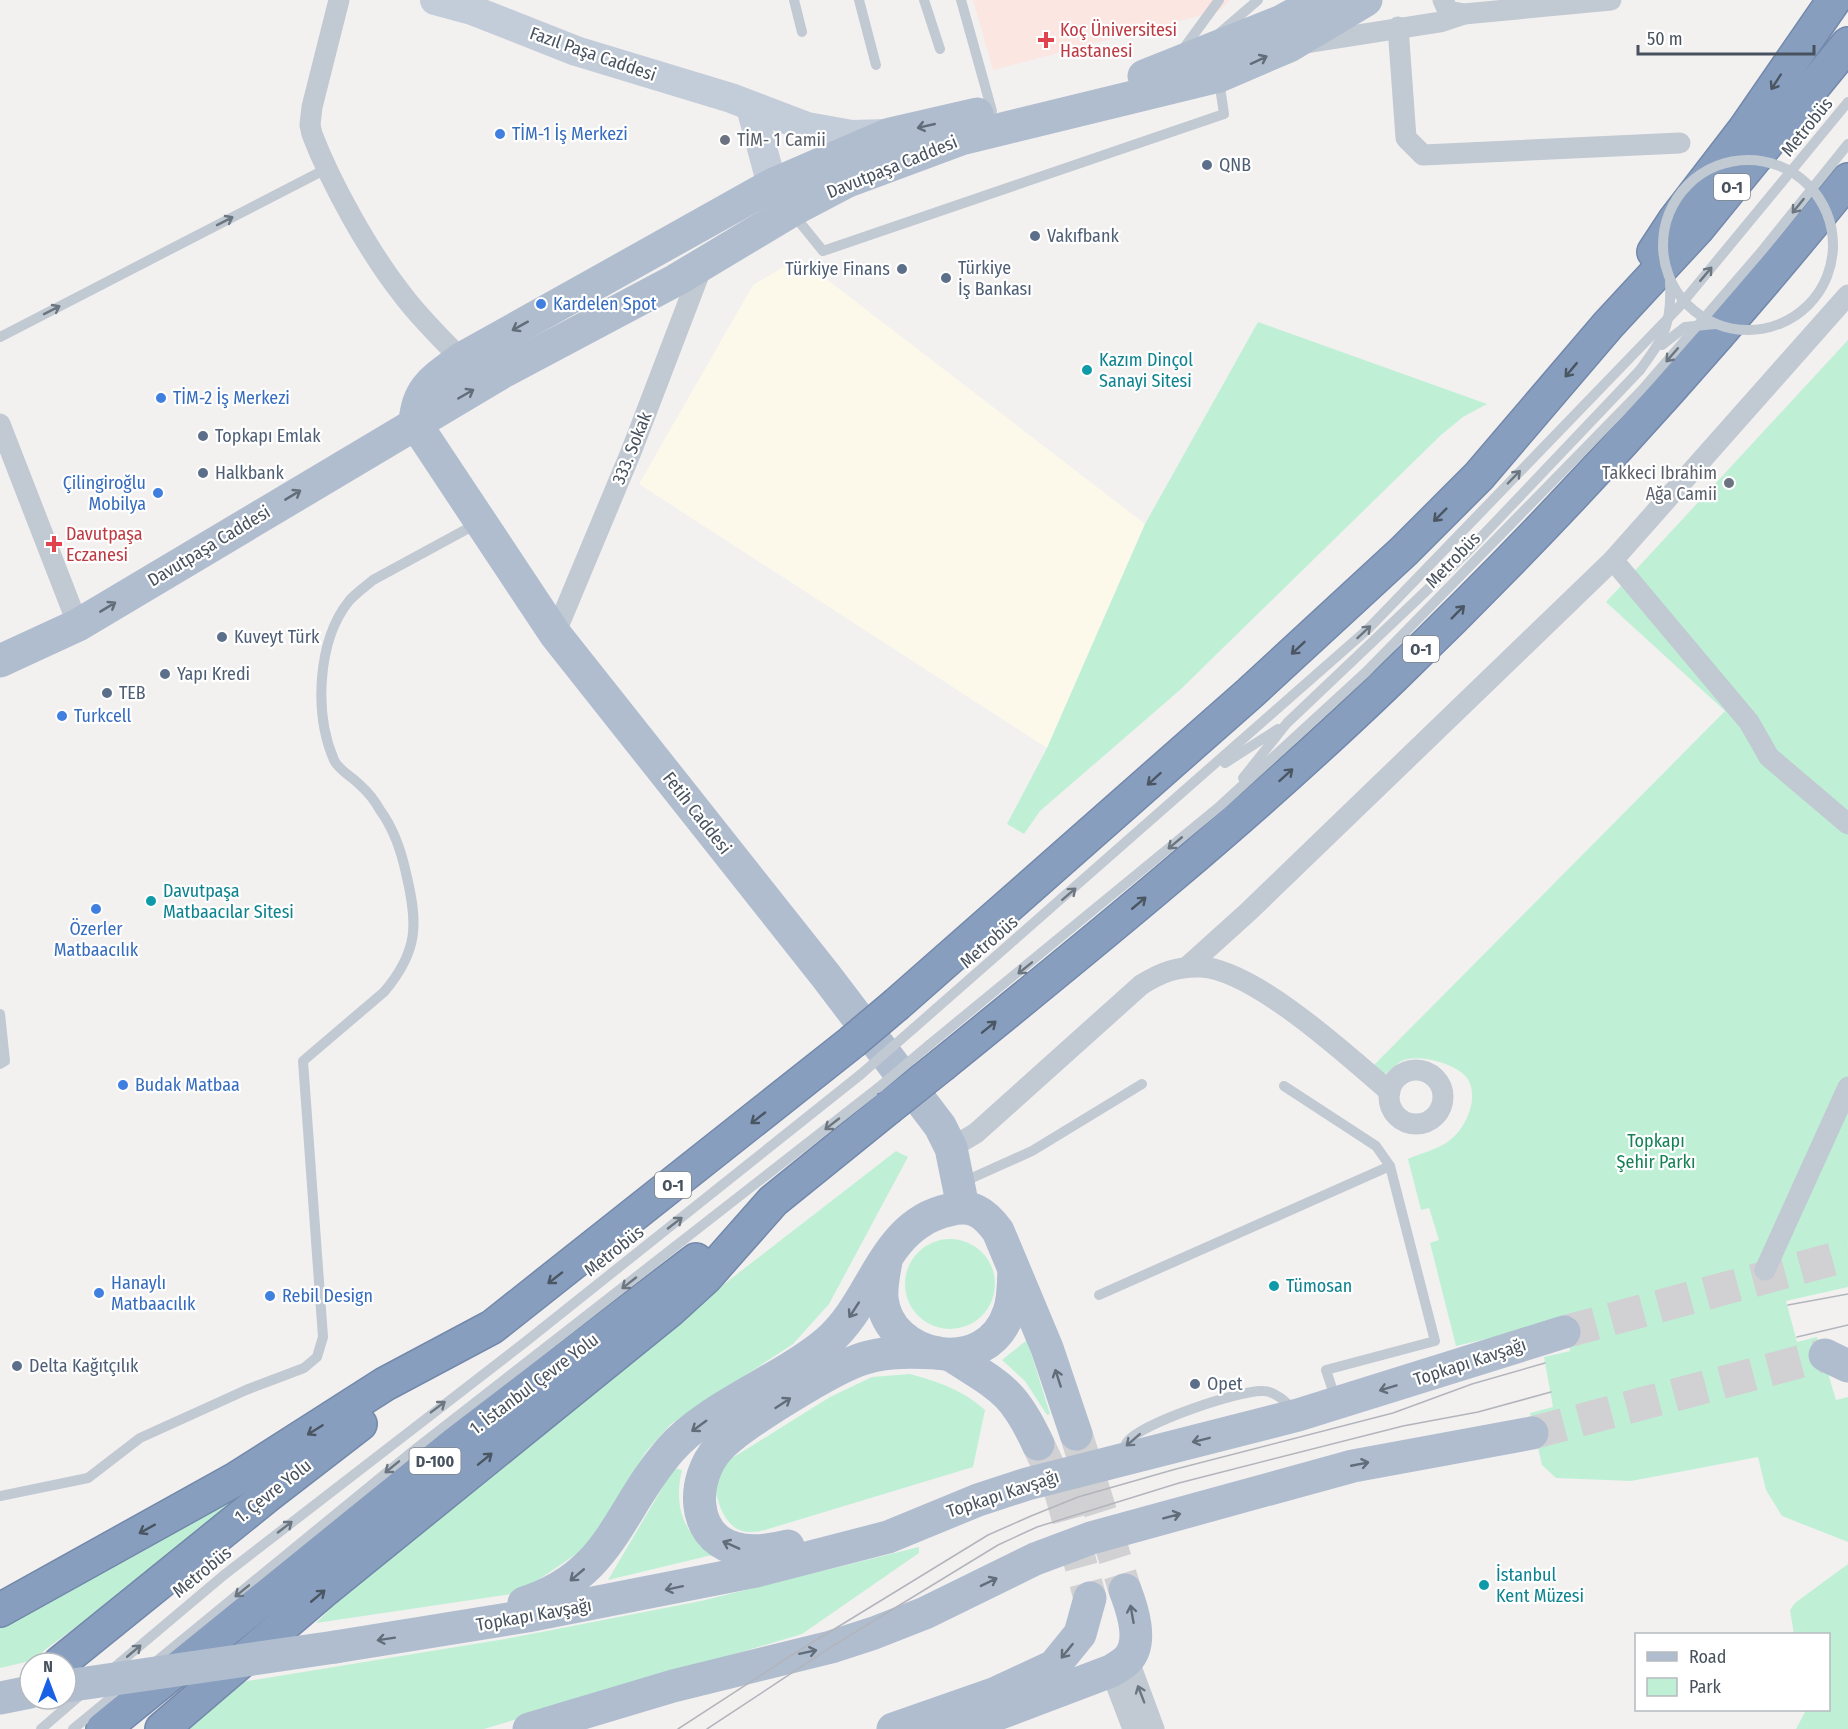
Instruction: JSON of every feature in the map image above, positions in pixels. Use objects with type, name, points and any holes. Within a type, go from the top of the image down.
[{"type":"highway","points":[[1608,325],[1675,220],[1745,129],[1818,20],[1834,0]]},
{"type":"highway","name":"O-1","points":[[492,1327],[852,1042],[905,1016],[1141,791],[1404,551],[1479,476],[1608,325],[1697,229],[1848,44]]},
{"type":"highway","name":"O-1","points":[[773,1201],[883,1098],[1198,854],[1391,678],[1614,450],[1790,252],[1848,180]]},
{"type":"highway","points":[[162,1729],[358,1563],[670,1310],[705,1278],[773,1201]]},
{"type":"highway","name":"1. İstanbul Çevre Yolu","points":[[103,1729],[447,1451],[773,1201]]},
{"type":"highway","points":[[0,1610],[236,1479],[385,1384],[492,1327]]},
{"type":"highway","name":"1. Çevre Yolu","points":[[75,1651],[268,1495],[492,1327]]},
{"type":"highway","points":[[0,1713],[18,1699]]},
{"type":"main road","name":"Davutpaşa Caddesi","points":[[415,423],[416,405],[422,392],[461,359],[772,184],[890,134],[1154,73],[1212,64],[1281,21],[1320,0]]},
{"type":"main road","name":"Davutpaşa Caddesi","points":[[0,662],[78,625],[501,373],[676,280],[704,261],[848,181],[961,140],[1212,64],[1288,46],[1366,0]]},
{"type":"main road","points":[[577,333],[588,316],[613,293],[730,225],[758,206],[772,184]]},
{"type":"main road","name":"Fetih Caddesi","points":[[415,423],[555,634],[833,985],[940,1126],[951,1148],[961,1195]]},
{"type":"main road","points":[[78,1684],[436,1632],[536,1599],[565,1585],[604,1550],[671,1448],[698,1426],[827,1342],[852,1314],[901,1235],[961,1195],[986,1216],[998,1231],[1014,1264],[1047,1348],[1076,1434]]},
{"type":"main road","points":[[886,1261],[882,1299],[891,1319],[903,1336],[915,1346],[945,1354],[1006,1391],[1018,1404],[1038,1444]]},
{"type":"main road","points":[[952,1510],[893,1520],[783,1547],[750,1551],[732,1548],[706,1528],[700,1510],[699,1488],[705,1468],[718,1449],[744,1429],[836,1369],[865,1358],[897,1352],[969,1353],[988,1342],[1003,1325],[1012,1300],[1014,1264]]},
{"type":"main road","name":"Topkapı Kavşağı","points":[[436,1632],[756,1571],[888,1537],[952,1510],[1027,1484],[1298,1415],[1564,1332]]},
{"type":"main road","points":[[529,1729],[673,1686],[874,1633],[925,1613],[1035,1559],[1091,1538],[1353,1466],[1532,1433]]},
{"type":"main road","points":[[958,1729],[1119,1665],[1133,1648],[1133,1611],[1125,1590]]},
{"type":"main road","points":[[892,1729],[996,1693],[1054,1666],[1080,1634],[1090,1598],[1119,1665]]},
{"type":"main road","points":[[588,1729],[705,1694],[751,1667]]},
{"type":"main road","points":[[0,1698],[18,1693]]},
{"type":"street","points":[[339,0],[310,125],[328,168],[384,271],[403,297],[461,359]]},
{"type":"street","name":"Fazıl Paşa Caddesi","points":[[435,0],[472,10],[576,51],[731,98],[807,128],[852,135],[890,134]]},
{"type":"street","points":[[1443,0],[1448,11],[1464,14]]},
{"type":"street","points":[[1288,46],[1440,22],[1464,14],[1611,0]]},
{"type":"street","points":[[1398,27],[1406,138],[1423,155],[1680,143]]},
{"type":"street","points":[[751,107],[772,184]]},
{"type":"street","name":"333. Sokak","points":[[555,634],[631,452],[704,261]]},
{"type":"street","points":[[1186,967],[1248,912],[1613,560],[1848,295]]},
{"type":"street","points":[[0,424],[78,625]]},
{"type":"street","points":[[1613,560],[1749,722],[1769,757],[1848,824]]},
{"type":"street","points":[[951,1148],[976,1133],[1141,985],[1163,971],[1186,967],[1203,967],[1251,985],[1277,1002],[1390,1092]]},
{"type":"street","points":[[1765,1270],[1848,1087]]},
{"type":"street","points":[[1119,1665],[1133,1729]]},
{"type":"street","points":[[1119,1665],[1154,1729]]},
{"type":"lane","points":[[794,0],[802,32]]},
{"type":"lane","points":[[859,0],[876,65]]},
{"type":"lane","points":[[924,0],[940,49]]},
{"type":"lane","points":[[961,0],[992,111]]},
{"type":"lane","points":[[1154,73],[1186,46],[1219,0]]},
{"type":"lane","points":[[791,211],[823,251],[1224,114],[1212,64],[1218,32],[1258,0]]},
{"type":"lane","name":"Metrobüs","points":[[41,1729],[224,1575],[533,1336],[860,1075],[905,1016],[1195,783],[1368,629],[1678,308],[1848,102]]},
{"type":"lane","name":"Metrobüs","points":[[936,1055],[1220,806],[1366,672],[1642,390],[1762,251],[1848,144]]},
{"type":"lane","name":"Metrobüs","points":[[1220,806],[1287,723],[1466,553],[1640,370],[1668,338],[1685,327],[1714,324],[1742,330],[1770,328],[1795,316],[1816,297],[1829,273],[1834,246],[1829,218],[1816,194],[1796,175],[1771,163],[1743,160],[1716,166],[1692,180],[1674,202],[1664,228],[1663,256],[1670,282],[1671,305],[1665,336],[1640,370]]},
{"type":"lane","points":[[0,337],[328,168]]},
{"type":"lane","name":"Metrobüs","points":[[1670,282],[1697,314],[1714,324]]},
{"type":"lane","points":[[0,1496],[88,1478],[140,1438],[246,1390],[304,1368],[321,1351],[323,1337],[303,1061],[384,992],[395,978],[411,948],[415,914],[400,847],[382,811],[360,784],[347,776],[335,762],[324,716],[325,666],[340,616],[360,590],[373,580],[481,522]]},
{"type":"lane","name":"Metrobüs","points":[[1195,783],[1287,723]]},
{"type":"lane","points":[[0,1014],[5,1061],[0,1064]]},
{"type":"lane","points":[[961,1195],[1142,1084]]},
{"type":"lane","points":[[1284,1086],[1376,1146],[1390,1166],[1435,1341],[1326,1370],[1337,1403]]},
{"type":"lane","name":"Metrobüs","points":[[74,1729],[408,1455],[883,1098]]},
{"type":"lane","points":[[1099,1295],[1390,1166]]},
{"type":"shaded area","name":"Koç Üniversitesi Hastanesi","points":[[973,0],[1230,0],[1221,10],[993,70]]},
{"type":"shaded area","points":[[799,258],[1145,524],[1047,748],[639,484],[753,285]]},
{"type":"green space","points":[[1258,322],[1487,404],[1463,417],[1441,435],[1180,690],[1040,811],[1024,834],[1007,824],[1047,748],[1145,524]]},
{"type":"green space","name":"Topkapı Şehir Parkı","points":[[1848,340],[1848,1287],[1786,1301],[1797,1342],[1817,1337],[1836,1400],[1848,1397],[1848,1542],[1782,1516],[1766,1490],[1758,1457],[1631,1481],[1556,1478],[1542,1465],[1530,1413],[1553,1407],[1544,1357],[1570,1351],[1564,1320],[1456,1346],[1430,1243],[1439,1240],[1429,1208],[1421,1210],[1408,1159],[1441,1146],[1456,1135],[1466,1120],[1472,1103],[1471,1086],[1467,1078],[1455,1068],[1427,1059],[1402,1061],[1384,1075],[1372,1067],[1725,711],[1606,602]]},
{"type":"green space","points":[[896,1151],[908,1157],[829,1304],[793,1344],[671,1424],[645,1453],[594,1542],[519,1593],[316,1623],[382,1557],[577,1398]]},
{"type":"green space","points":[[941,1239],[959,1239],[975,1246],[988,1259],[995,1275],[995,1293],[988,1309],[975,1322],[959,1329],[941,1329],[925,1322],[912,1309],[905,1293],[905,1275],[912,1259],[925,1246]]},
{"type":"green space","points":[[1027,1340],[1050,1414],[1047,1415],[1025,1381],[1002,1360]]},
{"type":"green space","points":[[910,1374],[950,1388],[968,1397],[985,1410],[973,1467],[765,1530],[745,1532],[729,1523],[719,1503],[716,1482],[721,1470],[729,1460],[830,1397],[872,1377]]},
{"type":"green space","points":[[674,1468],[682,1470],[679,1496],[683,1518],[694,1537],[712,1555],[608,1580]]},
{"type":"green space","points":[[266,1476],[158,1566],[43,1651],[18,1651],[18,1664],[0,1668],[0,1624]]},
{"type":"green space","points":[[919,1547],[919,1553],[802,1634],[484,1729],[179,1729],[229,1684],[505,1639],[701,1601]]},
{"type":"green space","points":[[1848,1564],[1848,1729],[1796,1729],[1805,1711],[1830,1711],[1830,1633],[1794,1633],[1790,1610],[1795,1603]]},
{"type":"tunnel","points":[[1564,1332],[1848,1255]]},
{"type":"tunnel","points":[[1532,1433],[1825,1355]]},
{"type":"tunnel","points":[[1076,1434],[1125,1590]]},
{"type":"tunnel","points":[[1038,1444],[1061,1493],[1090,1598]]},
{"type":"tram line","points":[[1788,1305],[1848,1294]]},
{"type":"tram line","points":[[1797,1337],[1848,1325]]},
{"type":"tram line","points":[[678,1729],[792,1655],[988,1535],[1031,1516],[1078,1497],[1176,1469],[1393,1413],[1472,1384],[1545,1363]]},
{"type":"tram line","points":[[707,1729],[831,1647],[998,1545],[1037,1527],[1179,1483],[1403,1426],[1478,1412],[1551,1392]]},
{"type":"place","name":"Koç Üniversitesi Hastanesi","points":[[1046,40]]},
{"type":"place","name":"TİM-1 İş Merkezi","points":[[500,134]]},
{"type":"place","name":"TİM- 1 Camii","points":[[725,140]]},
{"type":"place","name":"QNB","points":[[1207,165]]},
{"type":"place","name":"Vakıfbank","points":[[1035,236]]},
{"type":"place","name":"Türkiye Finans","points":[[902,269]]},
{"type":"place","name":"Türkiye İş Bankası","points":[[946,278]]},
{"type":"place","name":"Kardelen Spot","points":[[541,304]]},
{"type":"place","name":"Kazım Dinçol Sanayi Sitesi","points":[[1087,370]]},
{"type":"place","name":"TİM-2 İş Merkezi","points":[[161,398]]},
{"type":"place","name":"Topkapı Emlak","points":[[203,436]]},
{"type":"place","name":"Halkbank","points":[[203,473]]},
{"type":"place","name":"Takkeci Ibrahim Ağa Camii","points":[[1729,483]]},
{"type":"place","name":"Çilingiroğlu Mobilya","points":[[158,493]]},
{"type":"place","name":"Davutpaşa Eczanesi","points":[[54,544]]},
{"type":"place","name":"Kuveyt Türk","points":[[222,637]]},
{"type":"place","name":"Yapı Kredi","points":[[165,674]]},
{"type":"place","name":"TEB","points":[[107,693]]},
{"type":"place","name":"Turkcell","points":[[62,716]]},
{"type":"place","name":"Davutpaşa Matbaacılar Sitesi","points":[[151,901]]},
{"type":"place","name":"Özerler Matbaacılık","points":[[96,909]]},
{"type":"place","name":"Budak Matbaa","points":[[123,1085]]},
{"type":"place","name":"Tümosan","points":[[1274,1286]]},
{"type":"place","name":"Hanaylı Matbaacılık","points":[[99,1293]]},
{"type":"place","name":"Rebil Design","points":[[270,1296]]},
{"type":"place","name":"Delta Kağıtçılık","points":[[17,1366]]},
{"type":"place","name":"Opet","points":[[1195,1384]]},
{"type":"place","name":"İstanbul Kent Müzesi","points":[[1484,1585]]}]
